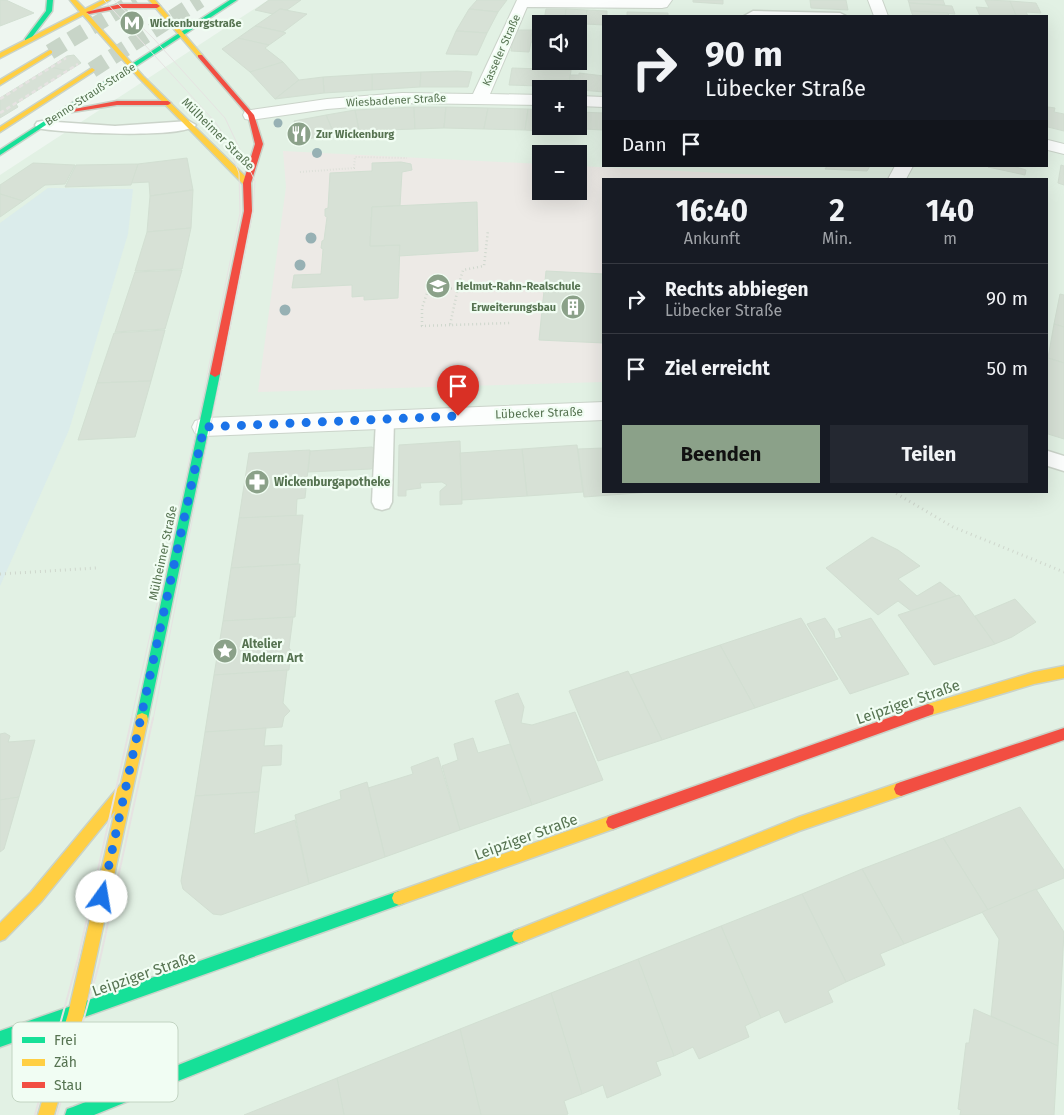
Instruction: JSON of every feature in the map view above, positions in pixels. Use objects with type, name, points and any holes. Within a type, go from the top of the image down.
[{"type":"main road","points":[[23,45],[49,11],[50,0]]},
{"type":"main road","points":[[73,0],[131,66]]},
{"type":"main road","points":[[0,56],[86,13],[107,0]]},
{"type":"main road","name":"Benno-Strauß-Straße","points":[[0,153],[234,0]]},
{"type":"main road","points":[[86,13],[121,6],[154,3],[180,36],[251,116],[259,144],[248,183]]},
{"type":"main road","points":[[154,39],[180,36]]},
{"type":"main road","points":[[110,41],[124,41]]},
{"type":"main road","points":[[0,83],[50,52]]},
{"type":"main road","name":"Mülheimer Straße","points":[[74,1022],[128,785],[248,211],[248,183],[131,66]]},
{"type":"main road","points":[[0,130],[92,70]]},
{"type":"main road","points":[[61,112],[117,103],[168,103]]},
{"type":"main road","name":"Leipziger Straße","points":[[52,1022],[939,706],[1034,678],[1064,672]]},
{"type":"main road","points":[[178,1073],[799,824],[1063,734]]},
{"type":"main road","points":[[0,934],[36,897],[128,785]]},
{"type":"main road","name":"Leipziger Straße","points":[[0,1039],[12,1035]]},
{"type":"main road","name":"Mülheimer Straße","points":[[46,1115],[50,1102]]},
{"type":"main road","points":[[73,1115],[105,1102]]},
{"type":"street","name":"Kasseler Straße","points":[[480,98],[524,2],[662,4],[665,0]]},
{"type":"street","points":[[875,0],[881,15]]},
{"type":"street","name":"Wiesbadener Straße","points":[[251,116],[336,103],[402,98],[532,100]]},
{"type":"street","points":[[587,101],[602,102]]},
{"type":"street","points":[[1048,145],[1064,148]]},
{"type":"street","name":"Lübecker Straße","points":[[204,427],[602,411]]},
{"type":"lane","points":[[755,15],[800,15]]},
{"type":"lane","points":[[42,125],[68,129],[151,129],[188,125]]},
{"type":"lane","points":[[382,502],[384,419]]},
{"type":"lane","points":[[1048,458],[1064,464]]},
{"type":"path","points":[[300,172],[354,168],[356,157],[408,158]]},
{"type":"path","points":[[450,325],[463,270],[484,266],[488,230]]},
{"type":"path","points":[[458,288],[428,290],[422,308],[422,326],[511,323]]},
{"type":"path","points":[[895,493],[910,505],[967,532],[1064,572]]},
{"type":"path","points":[[0,574],[96,568]]},
{"type":"shaded area","points":[[268,0],[1064,0],[1064,1115],[0,1115],[0,175]]},
{"type":"shaded area","name":"Helmut-Rahn-Realschule","points":[[283,151],[532,164],[532,200],[587,200],[587,166],[817,178],[602,178],[602,382],[258,392],[286,187]]},
{"type":"shaded area","points":[[48,188],[133,189],[128,234],[69,430],[0,586],[0,223]]},
{"type":"building","points":[[0,0],[6,0],[34,13],[0,26]]},
{"type":"building","points":[[269,0],[301,0],[287,10],[280,9],[273,14],[255,10]]},
{"type":"building","points":[[477,0],[507,0],[498,12],[469,9]]},
{"type":"building","points":[[693,0],[723,0],[723,4],[693,2]]},
{"type":"building","points":[[810,0],[846,0],[848,10],[811,8]]},
{"type":"building","points":[[908,0],[943,0],[945,5],[909,3]]},
{"type":"building","points":[[985,0],[1010,1],[1016,15],[980,15],[976,7],[989,8]]},
{"type":"building","points":[[1010,1],[1036,3],[1041,13],[1026,12],[1028,15],[1016,15]]},
{"type":"building","points":[[909,3],[952,6],[955,14],[911,11]]},
{"type":"building","points":[[280,9],[307,14],[283,32],[255,26]]},
{"type":"building","points":[[469,9],[498,12],[487,33],[456,31]]},
{"type":"building","points":[[546,9],[566,9],[566,15],[545,15]]},
{"type":"building","points":[[566,9],[587,10],[586,15],[565,15]]},
{"type":"building","points":[[587,10],[607,11],[607,15],[602,15],[602,25],[587,24]]},
{"type":"building","points":[[911,11],[948,13],[949,15],[913,15]]},
{"type":"building","points":[[627,12],[668,13],[668,15],[627,15]]},
{"type":"building","points":[[255,26],[286,33],[269,45],[238,38]]},
{"type":"building","points":[[515,30],[532,30],[532,42],[529,52],[511,51]]},
{"type":"building","points":[[456,31],[487,33],[477,55],[446,54]]},
{"type":"building","points":[[238,38],[269,45],[265,48],[283,62],[250,72],[222,49]]},
{"type":"building","points":[[74,55],[81,63],[68,71],[54,72],[50,67],[67,56]]},
{"type":"building","points":[[283,62],[299,80],[275,99],[250,72]]},
{"type":"building","points":[[50,67],[68,71],[16,104],[18,107],[0,118],[0,98]]},
{"type":"building","points":[[512,68],[571,70],[570,80],[532,80],[532,86],[509,85]]},
{"type":"building","points":[[421,72],[420,87],[372,90],[372,74]]},
{"type":"building","points":[[421,72],[472,72],[468,87],[420,87]]},
{"type":"building","points":[[579,73],[602,76],[602,92],[587,91],[587,80],[570,80],[570,75],[579,75]]},
{"type":"building","points":[[372,74],[372,90],[324,93],[323,77]]},
{"type":"building","points":[[323,77],[324,93],[275,99],[299,80]]},
{"type":"building","points":[[414,107],[415,129],[359,131],[355,110]]},
{"type":"building","points":[[414,107],[446,107],[444,128],[415,129]]},
{"type":"building","points":[[446,107],[488,108],[484,129],[444,128]]},
{"type":"building","points":[[1048,107],[1055,108],[1054,112],[1064,114],[1064,131],[1048,127]]},
{"type":"building","points":[[488,108],[528,109],[525,130],[484,129]]},
{"type":"building","points":[[528,109],[532,109],[532,130],[525,130]]},
{"type":"building","points":[[355,110],[359,131],[334,134],[326,115]]},
{"type":"building","points":[[587,112],[602,113],[602,130],[587,129]]},
{"type":"building","points":[[326,115],[334,134],[302,140],[294,121]]},
{"type":"building","points":[[187,158],[193,190],[150,196],[149,182],[130,183],[138,164]]},
{"type":"building","points":[[401,162],[411,164],[412,170],[402,172],[400,206],[372,207],[370,246],[400,245],[398,298],[364,300],[364,296],[352,297],[352,285],[292,288],[294,275],[321,274],[323,249],[321,248],[327,217],[325,216],[325,209],[328,208],[330,173],[372,171],[372,163]]},
{"type":"building","points":[[33,163],[75,165],[65,184],[45,185],[23,201],[0,194],[0,185]]},
{"type":"building","points":[[138,164],[131,185],[65,187],[76,165]]},
{"type":"building","points":[[1061,165],[1064,166],[1064,185],[1058,183]]},
{"type":"building","points":[[826,167],[869,167],[867,171],[825,169]]},
{"type":"building","points":[[988,167],[1016,167],[1026,170],[1025,175]]},
{"type":"building","points":[[193,190],[191,228],[147,232],[150,196]]},
{"type":"building","points":[[0,194],[23,201],[0,217]]},
{"type":"building","points":[[477,202],[478,251],[399,256],[400,245],[370,246],[372,207]]},
{"type":"building","points":[[191,228],[182,269],[135,271],[147,232]]},
{"type":"building","points":[[182,270],[165,329],[115,332],[135,272]]},
{"type":"building","name":"Erweiterungsbau","points":[[546,271],[602,274],[602,343],[539,340]]},
{"type":"building","points":[[1060,294],[1064,295],[1064,327],[1054,324]]},
{"type":"building","points":[[1054,324],[1064,327],[1064,363],[1048,358]]},
{"type":"building","points":[[165,330],[151,381],[97,383],[114,333]]},
{"type":"building","points":[[1048,358],[1064,363],[1064,439],[1048,434]]},
{"type":"building","points":[[151,381],[135,437],[78,440],[97,383]]},
{"type":"building","points":[[460,441],[462,504],[440,505],[440,491],[447,485],[442,482],[420,483],[421,488],[406,490],[406,496],[398,496],[399,445]]},
{"type":"building","points":[[577,445],[583,492],[527,496],[522,449]]},
{"type":"building","points":[[372,447],[375,449],[374,467],[371,469],[308,472],[310,451]]},
{"type":"building","points":[[602,448],[602,493],[637,493],[584,497],[578,449]]},
{"type":"building","points":[[522,449],[527,496],[462,500],[460,453]]},
{"type":"building","points":[[310,450],[305,498],[297,499],[296,516],[239,518],[249,453]]},
{"type":"building","points":[[303,515],[298,564],[231,568],[239,518]]},
{"type":"building","points":[[872,537],[898,550],[920,566],[898,579],[917,596],[940,582],[957,596],[911,611],[898,601],[878,615],[826,568]]},
{"type":"building","points":[[300,564],[295,617],[223,621],[231,568]]},
{"type":"building","points":[[959,595],[995,644],[934,665],[898,615]]},
{"type":"building","points":[[1015,599],[1036,622],[1012,637],[995,644],[975,616]]},
{"type":"building","points":[[293,617],[289,648],[295,656],[290,660],[289,670],[214,675],[223,621]]},
{"type":"building","points":[[801,618],[838,679],[755,708],[720,645]]},
{"type":"building","points":[[825,618],[834,631],[835,639],[842,637],[838,629],[871,618],[909,674],[850,694],[807,624]]},
{"type":"building","points":[[720,645],[755,708],[662,740],[630,675]]},
{"type":"building","points":[[287,670],[283,703],[290,711],[284,717],[282,727],[205,732],[214,675]]},
{"type":"building","points":[[628,671],[662,740],[598,761],[569,691]]},
{"type":"building","points":[[518,693],[524,707],[521,723],[532,725],[575,712],[603,780],[532,805],[495,701]]},
{"type":"building","points":[[266,728],[264,746],[282,745],[281,765],[262,766],[259,792],[195,796],[205,732]]},
{"type":"building","points":[[5,733],[10,736],[8,742],[35,740],[19,797],[0,800],[0,734]]},
{"type":"building","points":[[473,738],[478,753],[510,744],[532,805],[460,830],[442,766],[458,760],[454,744]]},
{"type":"building","points":[[438,757],[460,830],[385,857],[368,788],[413,774],[411,767]]},
{"type":"building","points":[[367,782],[385,857],[309,884],[295,815],[341,799],[340,791]]},
{"type":"building","points":[[259,792],[254,834],[295,820],[309,884],[221,915],[213,914],[183,889],[181,881],[195,796]]},
{"type":"building","points":[[19,797],[4,849],[0,852],[0,800]]},
{"type":"building","points":[[1020,807],[1064,870],[1064,878],[988,910],[943,838]]},
{"type":"building","points":[[943,838],[988,910],[904,944],[862,869]]},
{"type":"building","points":[[862,869],[904,944],[880,954],[885,965],[846,982],[802,894]]},
{"type":"building","points":[[1036,889],[1064,932],[1058,1046],[991,1016],[999,939],[982,912]]},
{"type":"building","points":[[802,894],[846,982],[828,991],[833,1002],[785,1023],[779,1010],[761,1018],[721,926]]},
{"type":"building","points":[[721,926],[761,1018],[745,1026],[749,1037],[699,1059],[693,1047],[674,1056],[638,959]]},
{"type":"building","points":[[638,959],[674,1056],[656,1062],[661,1075],[607,1098],[603,1085],[582,1094],[551,993]]},
{"type":"building","points":[[551,993],[582,1094],[564,1101],[568,1114],[566,1115],[481,1115],[460,1029]]},
{"type":"building","points":[[974,1009],[1058,1046],[1054,1115],[960,1115],[961,1110],[958,1109],[966,1043],[969,1043]]},
{"type":"building","points":[[460,1029],[481,1115],[344,1115],[337,1078]]},
{"type":"building","points":[[337,1078],[344,1115],[244,1115]]},
{"type":"tunnel","points":[[50,52],[136,0]]},
{"type":"tunnel","points":[[92,70],[200,0]]},
{"type":"tram line","points":[[104,0],[216,123],[225,137],[239,173],[240,213],[195,434],[131,720]]},
{"type":"tram line","points":[[114,0],[154,39],[225,118],[255,181],[253,211],[153,720]]},
{"type":"tram line","points":[[61,1022],[78,959],[132,718]]},
{"type":"tram line","points":[[83,1022],[99,964],[153,718]]},
{"type":"tram line","points":[[35,1115],[39,1102]]},
{"type":"tram line","points":[[57,1115],[61,1102]]},
{"type":"railway","points":[[0,99],[66,58]]},
{"type":"railway","points":[[0,113],[78,64]]},
{"type":"traffic: fast","points":[[27,40],[49,11],[50,0]]},
{"type":"traffic: fast","points":[[0,153],[234,0]]},
{"type":"traffic: fast","points":[[142,719],[215,374]]},
{"type":"traffic: fast","points":[[48,1022],[399,898]]},
{"type":"traffic: fast","points":[[178,1073],[519,936]]},
{"type":"traffic: fast","points":[[0,1039],[12,1035]]},
{"type":"traffic: fast","points":[[73,1115],[105,1102]]},
{"type":"traffic: slow","points":[[73,0],[141,77],[247,183]]},
{"type":"traffic: slow","points":[[0,56],[107,0]]},
{"type":"traffic: slow","points":[[152,0],[200,56]]},
{"type":"traffic: slow","points":[[0,83],[50,52]]},
{"type":"traffic: slow","points":[[0,130],[92,70]]},
{"type":"traffic: slow","points":[[928,710],[1034,678],[1064,672]]},
{"type":"traffic: slow","points":[[74,1022],[142,719]]},
{"type":"traffic: slow","points":[[519,936],[799,824],[901,789]]},
{"type":"traffic: slow","points":[[0,934],[36,897],[123,790]]},
{"type":"traffic: slow","points":[[399,898],[613,822]]},
{"type":"traffic: slow","points":[[46,1115],[50,1102]]},
{"type":"traffic: jam","points":[[89,12],[121,6],[157,6]]},
{"type":"traffic: jam","points":[[200,56],[251,115],[259,144],[247,183],[248,211],[215,374]]},
{"type":"traffic: jam","points":[[72,110],[117,103],[168,103]]},
{"type":"traffic: jam","points":[[613,822],[928,710]]},
{"type":"traffic: jam","points":[[901,789],[1064,734]]},
{"type":"place","name":"Wickenburgstraße","points":[[132,23]]},
{"type":"place","name":"Zur Wickenburg","points":[[299,134]]},
{"type":"place","name":"Helmut-Rahn-Realschule","points":[[438,286]]},
{"type":"place","name":"Erweiterungsbau","points":[[573,307]]},
{"type":"place","name":"Wickenburgapotheke","points":[[257,482]]},
{"type":"place","name":"Altelier Modern Art","points":[[225,651]]},
{"type":"route","points":[[102,897],[128,785],[204,427],[458,416]]}]
